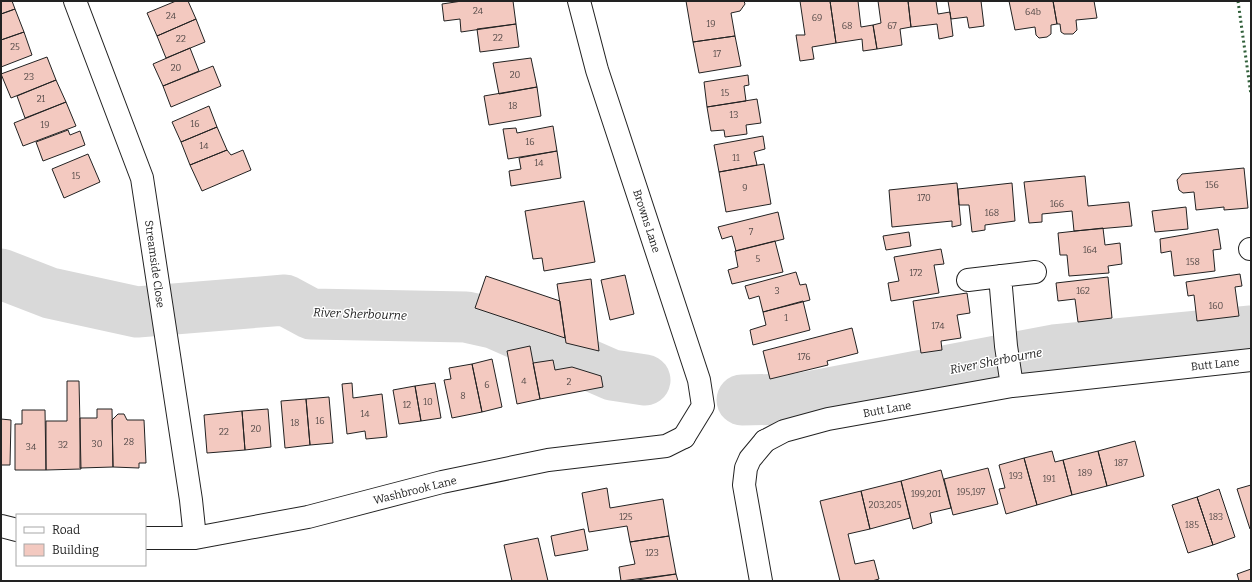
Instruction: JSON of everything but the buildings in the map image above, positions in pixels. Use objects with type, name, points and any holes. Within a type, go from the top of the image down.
[{"type":"street","name":"Streamside Close","points":[[75,1],[142,178],[195,538]]},
{"type":"street","name":"Browns Lane","points":[[579,1],[597,70],[700,386],[704,406],[684,436]]},
{"type":"street","points":[[968,280],[1035,272]]},
{"type":"street","points":[[1000,276],[1006,346],[1011,380]]},
{"type":"street","name":"Butt Lane","points":[[761,581],[744,485],[746,468],[750,459],[765,441],[784,431],[1011,380],[1251,360]]},
{"type":"street","name":"Washbrook Lane","points":[[146,538],[195,538],[308,517],[442,482],[548,460],[666,446],[684,436]]},
{"type":"street","points":[[1,526],[16,530]]},
{"type":"waterway","name":"River Sherbourne","points":[[1,274],[50,293],[137,312],[285,300],[311,314],[466,317],[493,323],[612,375],[645,380]]},
{"type":"waterway","name":"River Sherbourne","points":[[742,400],[797,399],[1054,350],[1251,331]]},
{"type":"hedge","points":[[1238,1],[1251,95]]}]
